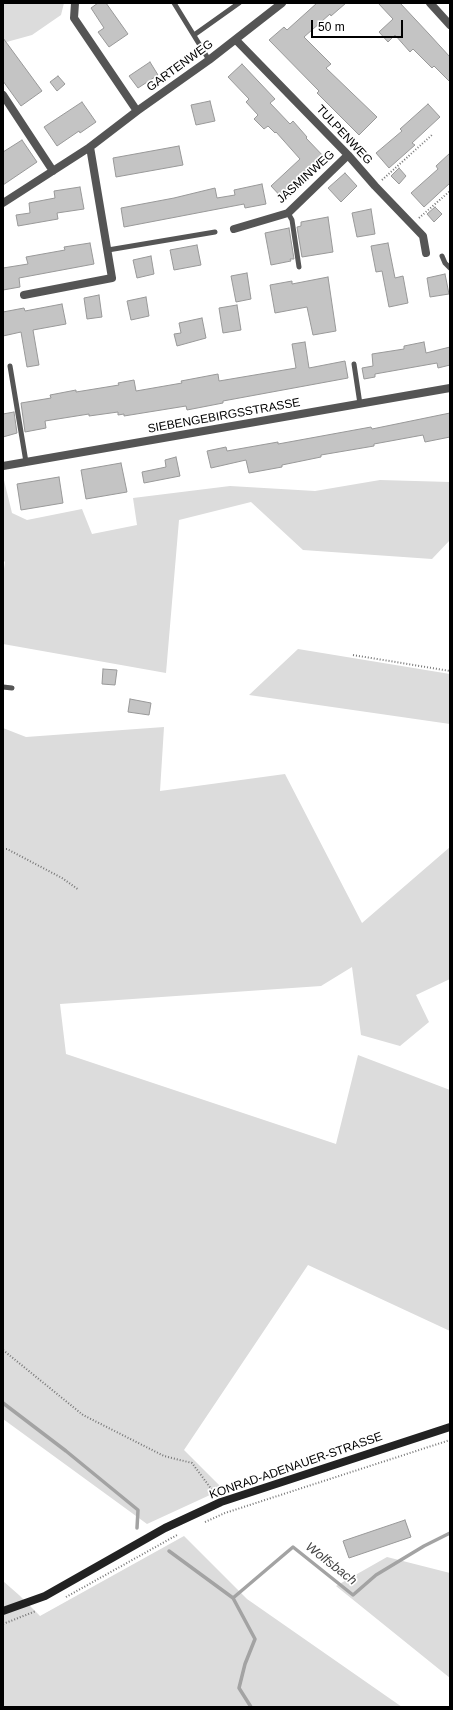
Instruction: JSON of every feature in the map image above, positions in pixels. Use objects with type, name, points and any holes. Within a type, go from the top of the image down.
[{"type":"street","points":[[75,3],[74,18],[137,111]]},
{"type":"street","name":"GARTENWEG","points":[[3,203],[90,147],[137,111],[236,40],[282,3]]},
{"type":"street","points":[[430,3],[450,25]]},
{"type":"street","name":"TULPENWEG","points":[[236,40],[348,155],[375,186],[424,236],[426,253]]},
{"type":"street","points":[[3,95],[53,171]]},
{"type":"street","points":[[24,295],[112,278],[90,147]]},
{"type":"street","name":"JASMINWEG","points":[[234,229],[288,213],[348,155]]},
{"type":"street","name":"SIEBENGEBIRGSSTRASSE","points":[[3,466],[450,388]]},
{"type":"street","name":"KONRAD-ADENAUER-STRASSE","points":[[3,1611],[45,1596],[165,1528],[221,1502],[450,1427]]},
{"type":"lane","points":[[175,3],[208,60]]},
{"type":"lane","points":[[194,35],[239,3]]},
{"type":"lane","points":[[288,213],[292,220],[299,267]]},
{"type":"lane","points":[[108,250],[215,232]]},
{"type":"lane","points":[[442,256],[445,263],[450,268]]},
{"type":"lane","points":[[354,364],[360,404]]},
{"type":"lane","points":[[10,366],[26,462]]},
{"type":"lane","points":[[3,687],[12,688]]},
{"type":"path","points":[[375,186],[433,134]]},
{"type":"path","points":[[412,224],[450,191]]},
{"type":"path","points":[[352,654],[450,671]]},
{"type":"path","points":[[3,849],[7,849],[62,878],[79,890]]},
{"type":"path","points":[[3,1350],[83,1415],[164,1456],[192,1463],[221,1502]]},
{"type":"path","points":[[200,1524],[225,1513],[450,1440]]},
{"type":"path","points":[[61,1600],[181,1532]]},
{"type":"path","points":[[3,1624],[40,1610]]},
{"type":"shaded area","points":[[3,3],[64,3],[61,15],[32,35],[3,43]]},
{"type":"shaded area","points":[[3,476],[12,513],[27,520],[82,509],[92,534],[137,525],[133,498],[230,486],[315,491],[380,480],[450,482],[450,540],[432,559],[303,550],[251,502],[179,520],[166,673],[3,644],[3,576],[5,562],[3,560]]},
{"type":"shaded area","points":[[298,649],[450,674],[450,724],[249,695]]},
{"type":"shaded area","points":[[164,727],[160,791],[285,774],[362,923],[450,847],[450,979],[416,995],[429,1022],[400,1046],[361,1035],[352,967],[321,986],[60,1004],[66,1054],[336,1144],[358,1055],[450,1090],[450,1331],[308,1265],[184,1450],[223,1489],[147,1524],[3,1419],[3,728],[26,737]]},
{"type":"shaded area","points":[[184,1536],[247,1599],[402,1707],[3,1707],[3,1581],[40,1616]]},
{"type":"shaded area","points":[[387,1557],[450,1573],[450,1678],[336,1586]]},
{"type":"building","points":[[98,3],[106,3],[128,34],[109,47],[98,32],[104,28],[91,8]]},
{"type":"building","points":[[317,3],[346,3],[331,16],[330,14],[304,37],[331,64],[326,68],[377,117],[359,135],[317,93],[319,91],[269,40],[284,27],[287,30]]},
{"type":"building","points":[[378,3],[400,3],[450,57],[450,82],[434,66],[432,68],[413,49],[410,52],[395,35],[388,42],[379,32],[393,19]]},
{"type":"building","points":[[3,38],[42,91],[21,106],[3,81]]},
{"type":"building","points":[[150,62],[158,75],[138,88],[129,76]]},
{"type":"building","points":[[242,64],[275,99],[270,103],[290,124],[293,121],[307,137],[306,138],[327,160],[284,200],[271,186],[300,159],[276,132],[275,133],[268,126],[264,129],[254,119],[258,115],[246,102],[249,99],[228,77]]},
{"type":"building","points":[[58,76],[65,84],[57,91],[50,82]]},
{"type":"building","points":[[210,101],[215,121],[196,125],[191,105]]},
{"type":"building","points":[[82,102],[96,122],[80,133],[79,131],[57,146],[44,127]]},
{"type":"building","points":[[428,104],[440,117],[412,143],[415,145],[389,168],[376,153],[402,131],[400,129]]},
{"type":"building","points":[[22,140],[37,162],[3,185],[3,152]]},
{"type":"building","points":[[179,146],[183,165],[116,177],[113,158]]},
{"type":"building","points":[[450,153],[450,183],[424,207],[411,193],[438,169],[436,166]]},
{"type":"building","points":[[399,168],[406,176],[399,184],[391,176]]},
{"type":"building","points":[[345,173],[357,186],[341,202],[328,188]]},
{"type":"building","points":[[262,184],[266,204],[245,208],[244,204],[124,227],[121,208],[174,198],[215,188],[217,198],[235,195],[234,190]]},
{"type":"building","points":[[80,187],[84,209],[57,213],[58,219],[18,226],[16,215],[30,213],[29,203],[55,198],[54,191]]},
{"type":"building","points":[[435,207],[442,214],[434,222],[427,214]]},
{"type":"building","points":[[371,209],[375,234],[357,237],[352,213]]},
{"type":"building","points":[[328,217],[333,252],[302,257],[297,227],[301,226],[301,222]]},
{"type":"building","points":[[289,228],[294,259],[271,265],[265,233]]},
{"type":"building","points":[[90,243],[94,264],[19,278],[20,287],[3,290],[3,268],[28,264],[26,257],[65,250],[64,247]]},
{"type":"building","points":[[388,243],[395,278],[403,276],[408,303],[389,307],[382,271],[376,272],[371,246]]},
{"type":"building","points":[[197,245],[201,265],[174,270],[170,250]]},
{"type":"building","points":[[151,256],[154,274],[137,278],[133,260]]},
{"type":"building","points":[[247,273],[251,299],[236,302],[231,276]]},
{"type":"building","points":[[445,274],[449,294],[430,297],[427,278]]},
{"type":"building","points":[[328,277],[336,331],[313,335],[307,307],[275,313],[270,285],[292,281],[292,284]]},
{"type":"building","points":[[99,295],[102,317],[87,319],[84,298]]},
{"type":"building","points":[[146,297],[149,316],[131,320],[127,301]]},
{"type":"building","points":[[62,304],[66,324],[33,330],[39,365],[27,367],[21,332],[3,336],[3,312],[24,308],[25,311]]},
{"type":"building","points":[[237,305],[241,330],[223,333],[219,308]]},
{"type":"building","points":[[202,318],[206,338],[177,346],[174,334],[181,333],[179,323]]},
{"type":"building","points":[[305,342],[309,368],[345,361],[348,378],[223,401],[223,403],[187,410],[186,406],[124,416],[124,414],[118,415],[118,412],[89,416],[89,414],[45,421],[46,428],[25,432],[21,403],[51,398],[50,395],[76,390],[76,392],[119,385],[118,383],[134,380],[136,391],[182,383],[181,381],[218,374],[219,381],[296,368],[292,344]]},
{"type":"building","points":[[424,342],[426,353],[450,347],[450,365],[438,368],[437,363],[375,374],[375,377],[364,379],[362,368],[373,366],[372,354],[404,349],[404,346]]},
{"type":"building","points":[[14,412],[17,433],[3,437],[3,414]]},
{"type":"building","points":[[450,413],[450,437],[425,442],[423,435],[374,444],[374,446],[321,455],[321,457],[282,465],[282,467],[249,473],[246,460],[211,468],[207,451],[226,447],[227,451],[278,442],[278,444],[371,427],[372,429]]},
{"type":"building","points":[[176,457],[180,476],[144,483],[142,472],[166,467],[165,460]]},
{"type":"building","points":[[121,463],[127,492],[86,499],[81,470]]},
{"type":"building","points":[[59,477],[63,503],[21,510],[17,484]]},
{"type":"building","points":[[103,669],[117,670],[115,685],[102,684]]},
{"type":"building","points":[[130,699],[151,703],[149,715],[128,712]]},
{"type":"building","points":[[405,1520],[411,1537],[349,1558],[343,1541]]},
{"type":"waterway","name":"Wolfsbach","points":[[3,1403],[66,1451],[138,1510],[137,1528]]},
{"type":"waterway","name":"Wolfsbach","points":[[169,1551],[233,1598],[293,1547],[353,1595],[376,1575],[424,1546],[450,1533]]},
{"type":"waterway","points":[[233,1598],[255,1639],[245,1664],[239,1688],[251,1707]]}]
